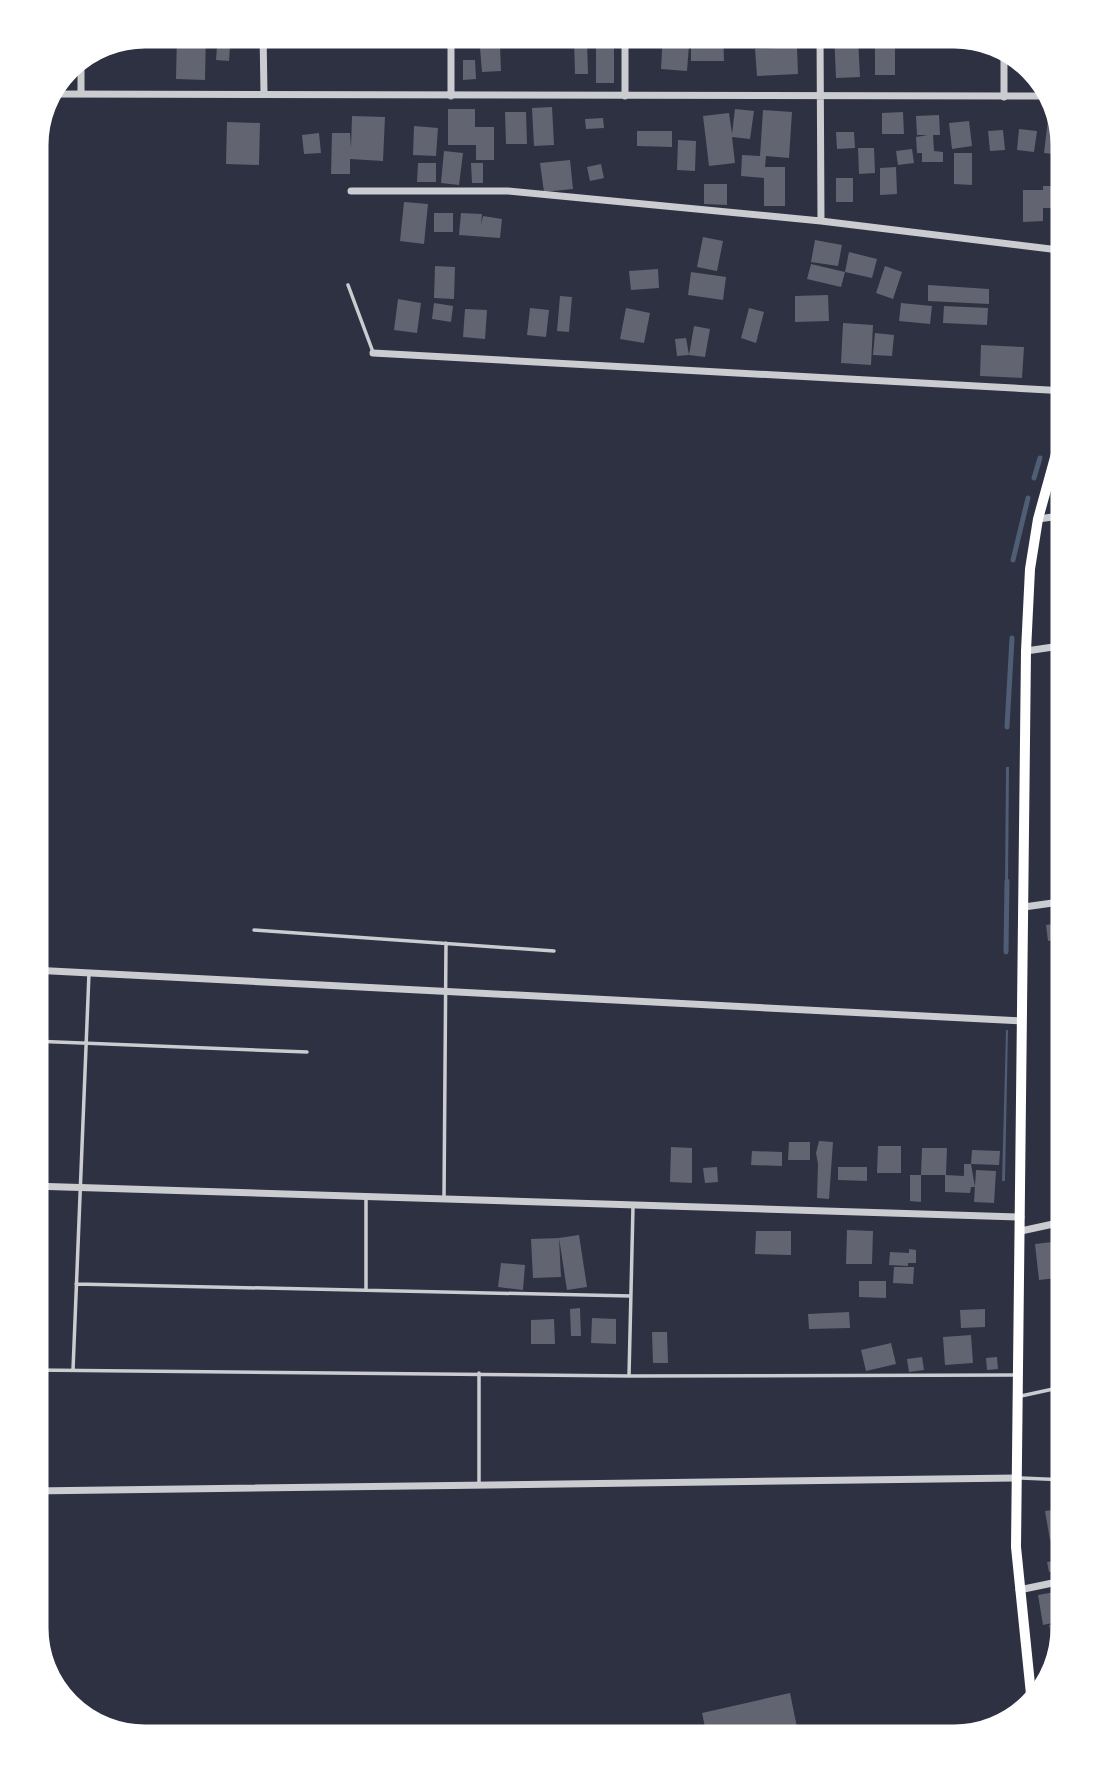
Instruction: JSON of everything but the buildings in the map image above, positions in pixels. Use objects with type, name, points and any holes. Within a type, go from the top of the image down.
[{"type":"main road","points":[[1031,1694],[1019,1590],[1016,1478],[1020,1375],[1026,651],[1030,569],[1038,519],[1055,460]]},
{"type":"street","points":[[263,44],[264,94]]},
{"type":"street","points":[[451,44],[452,96]]},
{"type":"street","points":[[625,44],[625,96]]},
{"type":"street","points":[[820,44],[821,220]]},
{"type":"street","points":[[1004,57],[1004,97]]},
{"type":"street","points":[[81,67],[81,94]]},
{"type":"street","points":[[58,94],[1043,96]]},
{"type":"street","points":[[351,191],[508,191],[821,220],[1055,249]]},
{"type":"street","points":[[373,353],[1055,390]]},
{"type":"street","points":[[1038,519],[1055,517]]},
{"type":"street","points":[[1026,651],[1055,647]]},
{"type":"street","points":[[1024,907],[1055,903]]},
{"type":"street","points":[[44,971],[1021,1021]]},
{"type":"street","points":[[44,1186],[1021,1217]]},
{"type":"street","points":[[1021,1231],[1055,1224]]},
{"type":"street","points":[[44,1491],[1016,1478]]},
{"type":"street","points":[[1019,1590],[1055,1583]]},
{"type":"lane","points":[[348,285],[373,353]]},
{"type":"lane","points":[[254,930],[554,951]]},
{"type":"lane","points":[[444,1199],[446,943]]},
{"type":"lane","points":[[73,1370],[89,973]]},
{"type":"lane","points":[[44,1042],[307,1052]]},
{"type":"lane","points":[[366,1196],[366,1290]]},
{"type":"lane","points":[[629,1376],[633,1205]]},
{"type":"lane","points":[[76,1284],[631,1296]]},
{"type":"lane","points":[[44,1370],[629,1376],[1020,1375]]},
{"type":"lane","points":[[479,1373],[479,1485]]},
{"type":"lane","points":[[1019,1397],[1055,1388]]},
{"type":"lane","points":[[1016,1478],[1055,1480]]},
{"type":"water","points":[[1006,767],[1009,767],[1008,887],[1005,887]]},
{"type":"water","points":[[1006,1030],[1005,1181],[1002,1181]]},
{"type":"waterway","points":[[1034,478],[1040,458]]},
{"type":"waterway","points":[[1013,560],[1028,498]]},
{"type":"waterway","points":[[1007,727],[1012,638]]},
{"type":"waterway","points":[[1006,952],[1007,881]]}]
